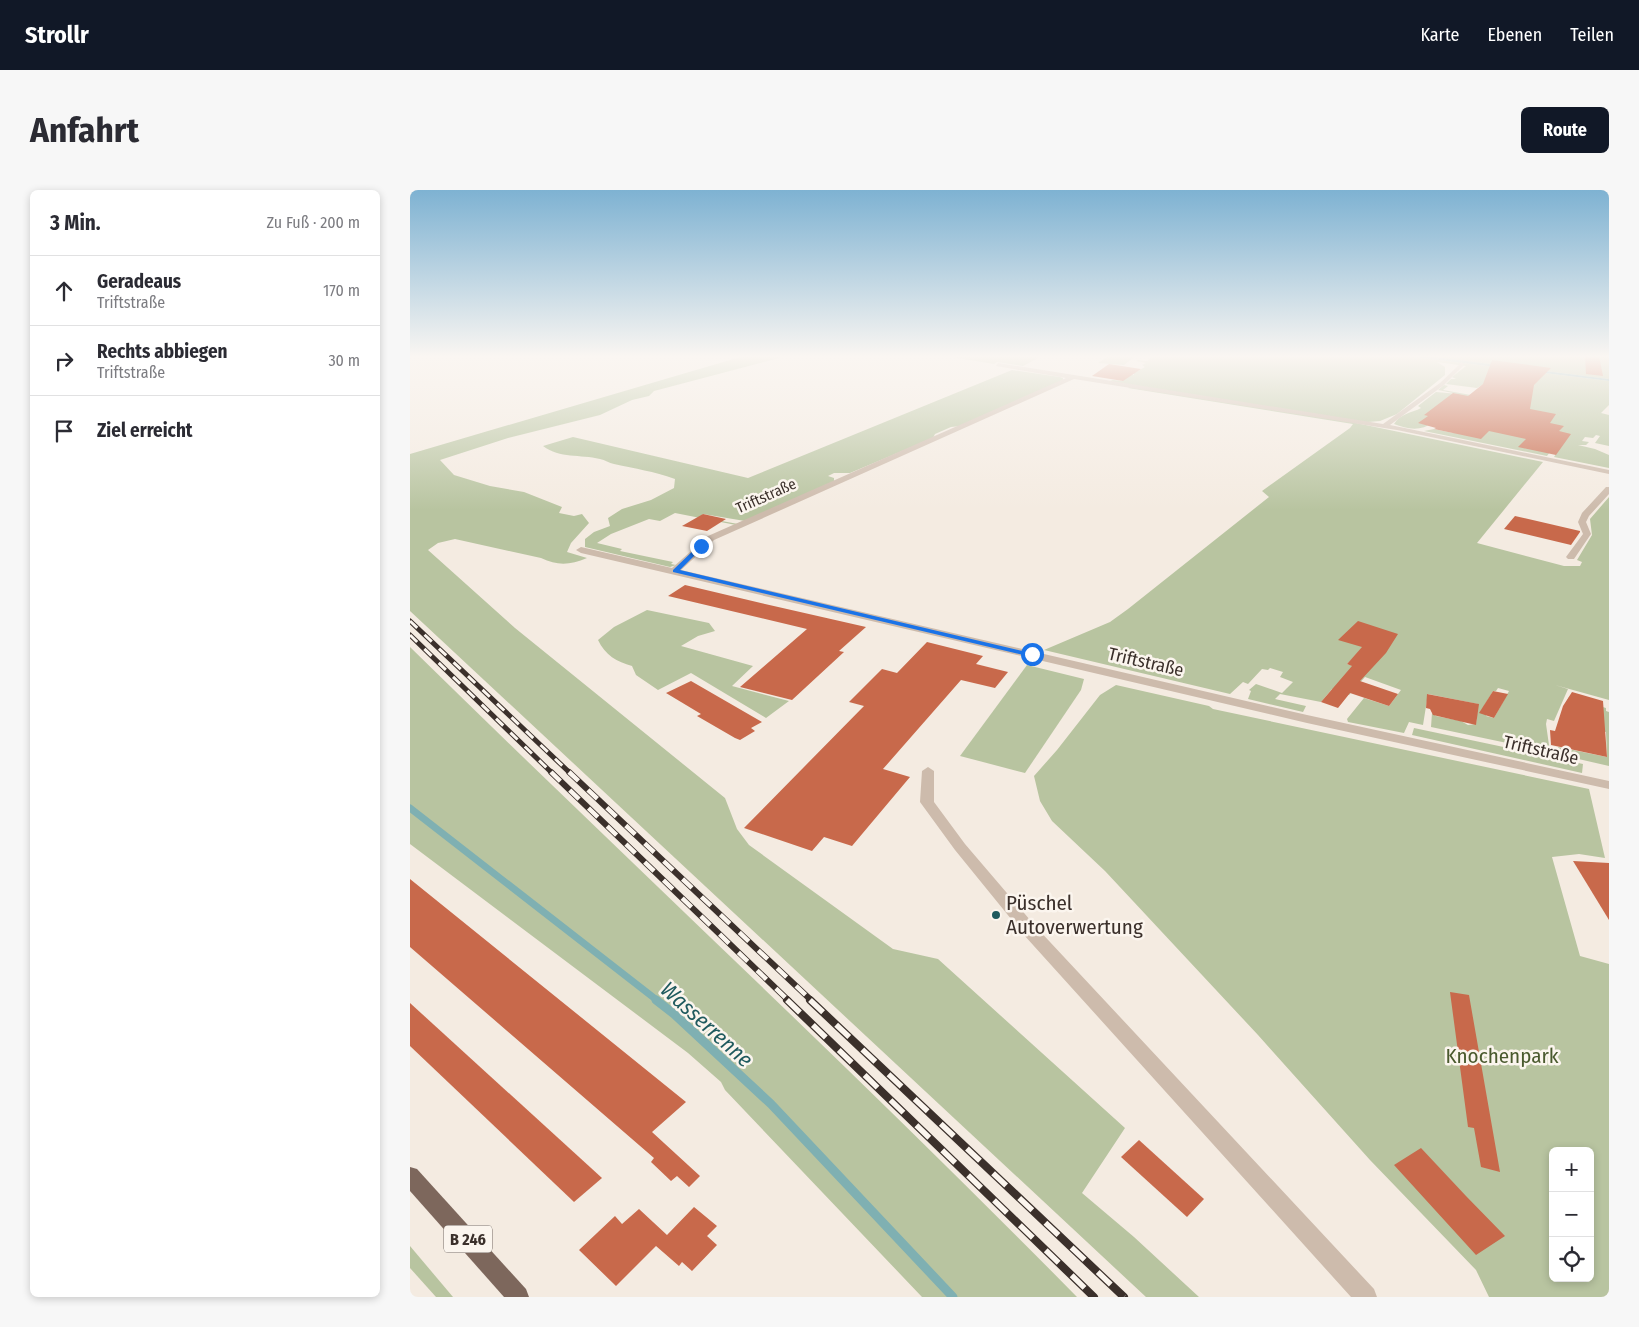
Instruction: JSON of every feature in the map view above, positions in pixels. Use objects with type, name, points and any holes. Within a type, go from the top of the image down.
[{"type":"main road","name":"B 246","points":[[410,1176],[518,1297]]},
{"type":"street","name":"Triftstraße","points":[[675,571],[711,538],[1008,407]]},
{"type":"street","points":[[1261,407],[1384,426],[1609,472]]},
{"type":"street","points":[[1384,426],[1411,407]]},
{"type":"street","points":[[1571,557],[1587,534],[1582,522],[1585,515],[1609,489]]},
{"type":"street","name":"Triftstraße","points":[[581,550],[1307,719],[1609,786]]},
{"type":"street","points":[[928,771],[927,802],[960,847],[1023,924],[1366,1297]]},
{"type":"green space","points":[[571,407],[618,407],[600,415],[508,438],[440,460],[454,475],[490,486],[524,492],[562,507],[559,513],[574,516],[582,514],[589,523],[571,543],[567,552],[587,558],[575,562],[559,563],[455,539],[438,543],[428,550],[515,628],[725,798],[737,829],[749,845],[893,949],[938,959],[1125,1128],[1082,1193],[1134,1237],[1199,1297],[1146,1297],[410,611],[410,454]]},
{"type":"green space","points":[[922,407],[1004,407],[961,426],[951,427],[935,434],[933,438],[850,473],[834,473],[828,476],[834,478],[834,482],[745,521],[703,514],[700,517],[738,524],[736,525],[675,513],[660,521],[649,519],[611,534],[597,543],[622,549],[620,551],[673,562],[671,564],[676,565],[670,567],[585,547],[585,539],[594,532],[610,526],[608,518],[622,509],[651,500],[674,488],[675,479],[612,464],[600,459],[563,455],[543,446],[573,437],[748,478]]},
{"type":"green space","points":[[1245,407],[1406,407],[1397,414],[1380,421],[1356,423],[1543,462],[1477,543],[1564,566],[1580,566],[1582,562],[1577,560],[1592,535],[1590,519],[1609,497],[1609,700],[1555,685],[1568,689],[1554,721],[1547,719],[1550,752],[1431,727],[1432,713],[1436,716],[1461,721],[1468,725],[1476,724],[1478,704],[1428,694],[1423,725],[1409,722],[1404,733],[1348,722],[1347,719],[1364,698],[1389,706],[1401,690],[1365,677],[1349,695],[1332,689],[1321,702],[1280,694],[1275,699],[1306,706],[1303,712],[1248,699],[1251,691],[1249,690],[1256,684],[1282,693],[1293,682],[1280,677],[1283,672],[1270,668],[1268,670],[1262,669],[1248,684],[1243,682],[1230,694],[1044,650],[1110,622],[1128,609],[1269,497],[1262,491],[1353,424]],"holes":[[[1364,646],[1369,671],[1347,664]],[[1498,688],[1509,691],[1494,718],[1486,716],[1491,708],[1484,706],[1493,691],[1496,691]]]},
{"type":"green space","points":[[1419,407],[1607,407],[1601,413],[1609,415],[1609,446],[1595,443],[1600,436],[1596,435],[1593,438],[1585,437],[1582,441],[1589,442],[1586,445],[1578,445],[1609,455],[1609,468],[1554,457],[1558,451],[1552,449],[1547,456],[1424,431],[1434,429],[1456,432],[1433,422],[1424,427],[1414,429],[1394,424],[1403,415],[1421,408]]},
{"type":"green space","points":[[647,610],[709,623],[715,631],[698,636],[681,646],[753,666],[732,686],[789,701],[766,718],[691,673],[658,690],[636,675],[632,666],[616,660],[608,654],[598,640],[614,627]]},
{"type":"green space","points":[[410,647],[829,1052],[1077,1297],[922,1297],[725,1090],[721,1082],[688,1053],[410,844]]},
{"type":"green space","points":[[1027,665],[1084,679],[1081,690],[1025,773],[960,756]]},
{"type":"green space","name":"Knochenpark","points":[[1116,685],[1209,706],[1213,709],[1589,789],[1605,858],[1579,854],[1552,857],[1580,956],[1609,964],[1609,1297],[1489,1297],[1476,1270],[1370,1160],[1258,1035],[1105,871],[1052,821],[1040,801],[1034,776],[1100,695]]},
{"type":"green space","points":[[1569,697],[1606,708],[1606,711],[1609,712],[1609,766],[1561,755],[1558,747],[1607,757],[1606,732],[1569,724],[1562,710]]},
{"type":"green space","points":[[1414,728],[1583,764],[1582,773],[1412,735]]},
{"type":"green space","points":[[410,1246],[453,1297],[436,1297],[410,1268]]},
{"type":"building","points":[[1435,407],[1530,407],[1530,409],[1556,414],[1550,423],[1564,426],[1559,431],[1571,434],[1556,455],[1518,447],[1526,439],[1489,431],[1481,439],[1434,429],[1436,428],[1418,423],[1428,416],[1424,415]]},
{"type":"building","points":[[703,514],[726,519],[707,531],[682,526]]},
{"type":"building","points":[[1515,516],[1580,532],[1571,545],[1504,529]]},
{"type":"building","points":[[685,585],[866,627],[839,651],[844,652],[792,700],[740,687],[807,629],[668,596]]},
{"type":"building","points":[[1358,621],[1398,634],[1386,653],[1360,681],[1398,694],[1389,706],[1350,693],[1338,708],[1321,702],[1352,666],[1347,664],[1362,647],[1338,640]]},
{"type":"building","points":[[927,642],[983,656],[976,664],[1008,672],[995,688],[961,680],[883,769],[910,777],[852,846],[824,837],[812,851],[744,828],[864,706],[849,702],[882,669],[897,673]]},
{"type":"building","points":[[691,681],[762,722],[751,728],[755,731],[740,740],[697,716],[701,714],[666,693]]},
{"type":"building","points":[[1493,691],[1508,694],[1494,718],[1479,713]]},
{"type":"building","points":[[1572,692],[1603,701],[1607,757],[1551,745],[1550,730],[1555,731],[1563,706]]},
{"type":"building","points":[[1427,694],[1479,704],[1476,725],[1433,715],[1430,709],[1426,708]]},
{"type":"building","points":[[1573,861],[1609,863],[1609,920]]},
{"type":"building","points":[[410,879],[686,1102],[652,1132],[700,1176],[689,1187],[677,1176],[671,1181],[651,1162],[654,1158],[410,947]]},
{"type":"building","points":[[1450,992],[1469,995],[1500,1172],[1481,1167],[1474,1128],[1468,1127]]},
{"type":"building","points":[[410,1003],[602,1178],[574,1202],[410,1046]]},
{"type":"building","points":[[1139,1140],[1204,1199],[1187,1217],[1121,1157]]},
{"type":"building","points":[[1421,1148],[1505,1236],[1476,1255],[1394,1165]]},
{"type":"building","points":[[694,1207],[717,1226],[707,1236],[717,1245],[692,1271],[682,1262],[679,1266],[656,1246],[616,1286],[579,1250],[615,1216],[622,1224],[639,1209],[667,1235]]},
{"type":"waterway","name":"Wasserrenne","points":[[410,808],[658,1001]]},
{"type":"waterway","name":"Wasserrenne","points":[[656,1000],[674,1014],[771,1104],[953,1297]]},
{"type":"railway","points":[[410,621],[570,773]]},
{"type":"railway","points":[[410,635],[552,773]]},
{"type":"railway","points":[[551,772],[789,1001]]},
{"type":"railway","points":[[569,772],[812,1001]]},
{"type":"railway","points":[[787,1000],[1094,1297]]},
{"type":"railway","points":[[810,1000],[1124,1297]]},
{"type":"place","name":"Püschel Autoverwertung","points":[[996,915]]},
{"type":"route","points":[[701,546],[675,571],[1032,654]]}]
